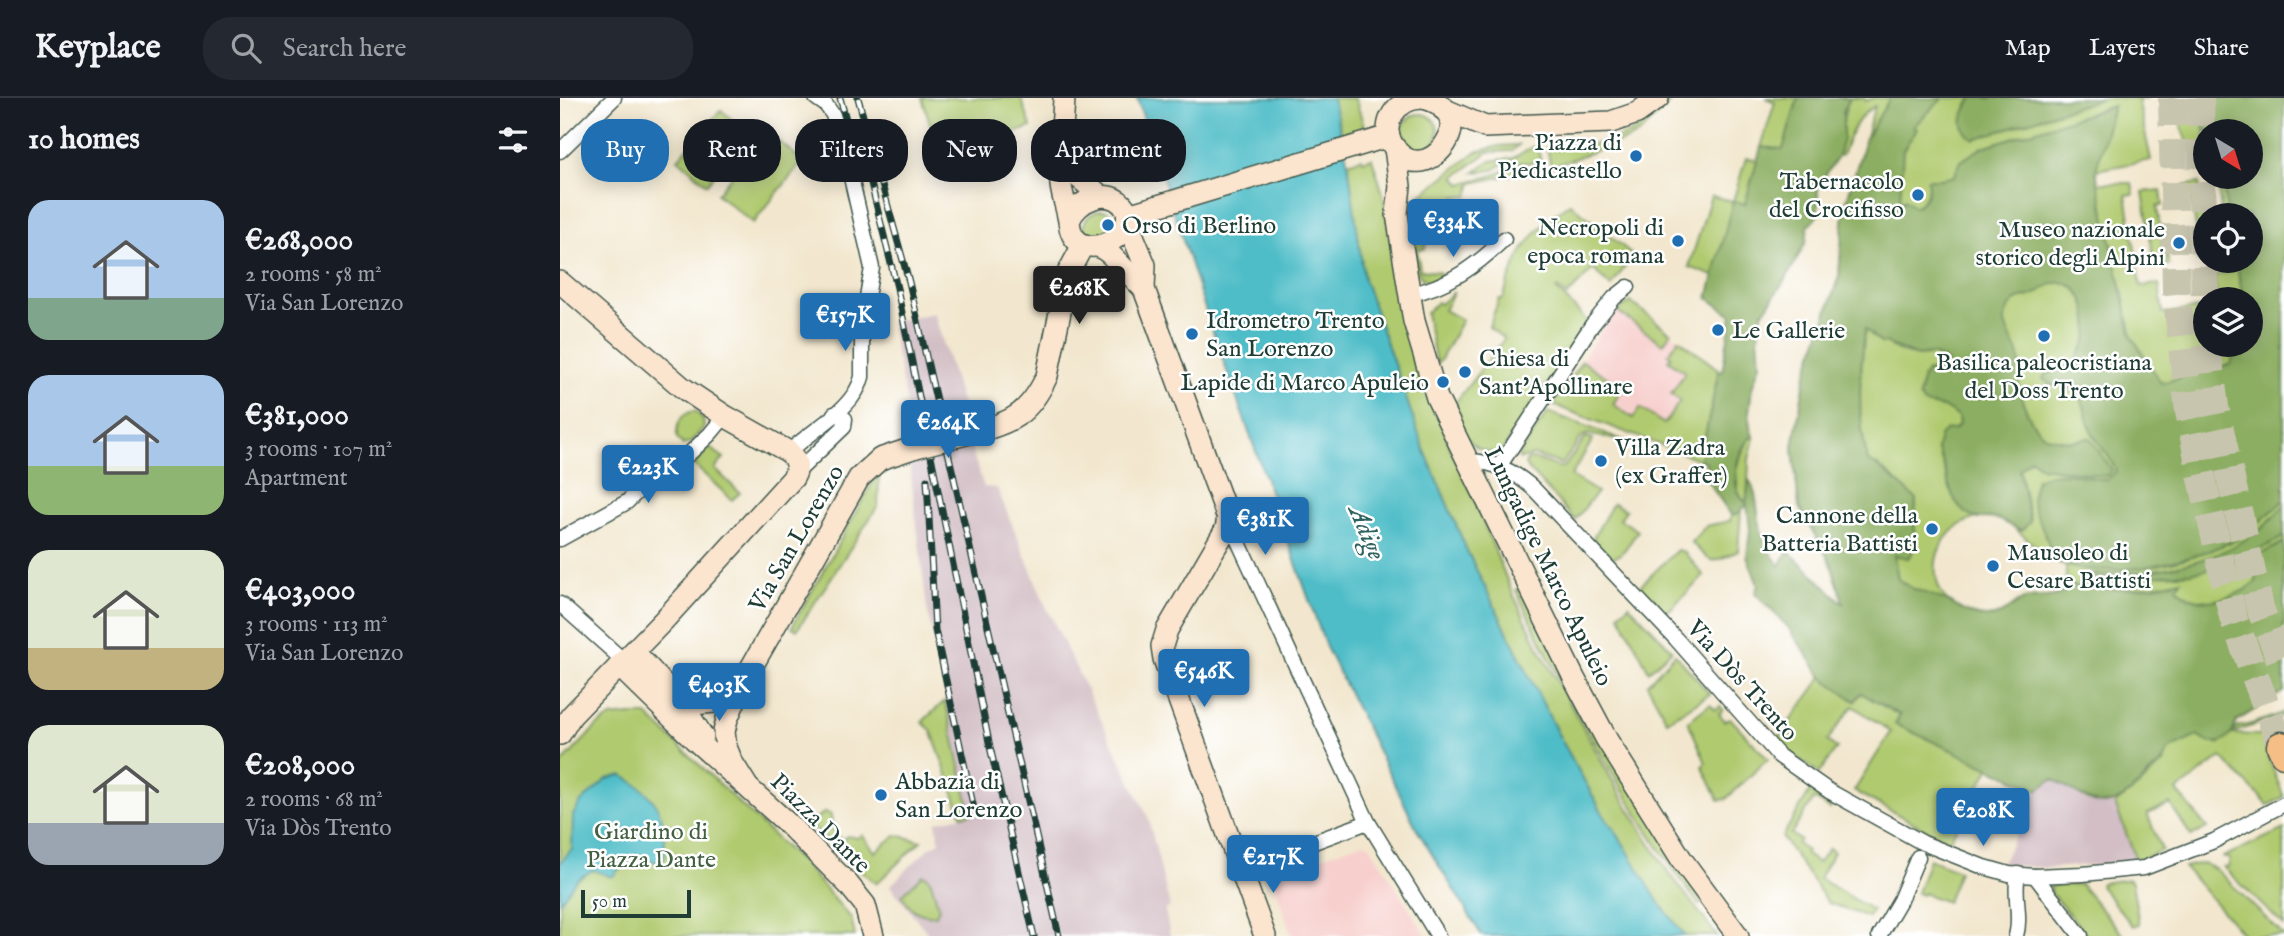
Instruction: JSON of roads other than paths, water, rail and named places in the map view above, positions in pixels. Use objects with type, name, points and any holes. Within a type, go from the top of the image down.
[{"type":"street","points":[[560,151],[614,98]]},
{"type":"street","points":[[789,452],[847,402],[860,384],[862,326],[872,268],[850,173],[833,115],[826,105],[816,98]]},
{"type":"street","points":[[1063,119],[1064,98]]},
{"type":"street","points":[[1400,186],[1424,160],[1485,127],[1611,122],[1637,113],[1658,98]]},
{"type":"street","points":[[1424,160],[1408,158],[1392,142],[1389,123],[1394,104],[1429,101],[1485,127]]},
{"type":"street","points":[[1429,101],[1450,125],[1450,134],[1444,149]]},
{"type":"street","points":[[1091,245],[1118,236],[1136,214],[1367,143],[1392,142]]},
{"type":"street","name":"Lungadige Marco Apuleio","points":[[1392,142],[1400,186],[1397,214],[1414,321],[1437,398],[1574,680],[1614,752],[1682,860],[1738,936]]},
{"type":"street","points":[[1061,182],[1073,237],[1109,253],[1144,289]]},
{"type":"street","points":[[1084,182],[1101,197]]},
{"type":"street","points":[[1069,221],[1077,206],[1091,198],[1118,201],[1126,210],[1136,214]]},
{"type":"street","points":[[1136,214],[1145,265],[1144,289],[1228,518],[1368,822],[1438,936]]},
{"type":"street","points":[[1410,294],[1424,292],[1454,279],[1473,267],[1504,239]]},
{"type":"street","name":"Via San Lorenzo","points":[[747,786],[732,762],[724,732],[743,682],[859,478],[880,459],[1013,420],[1022,414],[1041,390],[1047,376],[1068,273],[1091,245]]},
{"type":"street","points":[[560,282],[683,388],[725,416],[789,452],[797,466],[796,473]]},
{"type":"street","points":[[1500,465],[1592,325],[1614,298],[1628,287]]},
{"type":"street","points":[[560,734],[571,716],[626,660],[796,473],[844,427],[845,419],[834,414]]},
{"type":"street","points":[[560,539],[620,507],[659,470],[679,461],[710,435],[725,416]]},
{"type":"street","name":"Via Dòs Trento","points":[[1469,461],[1500,465],[1523,478],[1676,639],[1782,759],[1843,799],[1923,843],[2008,874],[2083,874],[2144,868],[2214,841],[2284,804]]},
{"type":"street","points":[[1228,518],[1226,529],[1167,630],[1162,646],[1168,671],[1265,936]]},
{"type":"street","points":[[1217,543],[1242,548]]},
{"type":"street","points":[[560,604],[626,660]]},
{"type":"street","name":"Piazza Dante","points":[[626,660],[683,705],[715,757]]},
{"type":"street","name":"Piazza Dante","points":[[626,660],[694,739],[747,786],[848,884],[865,905],[873,936]]},
{"type":"street","name":"Via San Lorenzo","points":[[683,705],[714,702],[743,682]]},
{"type":"street","points":[[1241,869],[1368,822]]},
{"type":"street","points":[[1879,936],[1900,900],[1918,857]]},
{"type":"street","points":[[2016,936],[2019,917],[2016,893],[2018,874]]},
{"type":"street","points":[[2035,876],[2081,936]]},
{"type":"water","name":"Adige","points":[[1137,98],[1332,98],[1348,163],[1364,279],[1424,449],[1468,553],[1558,734],[1606,819],[1657,900],[1685,936],[1482,936],[1419,833],[1326,647],[1208,318],[1164,182],[1186,182],[1186,119],[1144,119]]},
{"type":"water","points":[[622,775],[639,786],[657,807],[663,825],[664,859],[655,862],[636,855],[629,858],[612,877],[593,870],[576,880],[560,902],[560,863],[572,849],[573,815],[581,802],[607,779]]},
{"type":"tunnel","points":[[2172,98],[2176,290],[2189,411],[2233,617],[2281,746]]},
{"type":"tunnel","points":[[2200,98],[2205,287]]},
{"type":"tunnel","points":[[2209,357],[2215,407],[2260,608],[2284,669]]},
{"type":"railway","points":[[840,98],[846,119]]},
{"type":"railway","points":[[858,98],[909,282],[1059,936]]},
{"type":"railway","points":[[871,182],[897,288],[990,747],[1034,936]]},
{"type":"railway","points":[[927,480],[935,630],[974,809]]},
{"type":"place","name":"Piazza di Piedicastello","points":[[1636,156]]},
{"type":"place","name":"Tabernacolo del Crocifisso","points":[[1918,195]]},
{"type":"place","name":"Orso di Berlino","points":[[1108,225]]},
{"type":"place","name":"Necropoli di epoca romana","points":[[1678,241]]},
{"type":"place","name":"Museo nazionale storico degli Alpini","points":[[2179,243]]},
{"type":"place","name":"Le Gallerie","points":[[1718,330]]},
{"type":"place","name":"Idrometro Trento San Lorenzo","points":[[1192,334]]},
{"type":"place","name":"Basilica paleocristiana del Doss Trento","points":[[2044,336]]},
{"type":"place","name":"Chiesa di Sant'Apollinare","points":[[1465,372]]},
{"type":"place","name":"Lapide di Marco Apuleio","points":[[1443,382]]},
{"type":"place","name":"Villa Zadra (ex Graffer)","points":[[1601,461]]},
{"type":"place","name":"Cannone della Batteria Battisti","points":[[1932,529]]},
{"type":"place","name":"Mausoleo di Cesare Battisti","points":[[1993,566]]},
{"type":"place","name":"Abbazia di San Lorenzo","points":[[881,795]]},
{"type":"park label","name":"Giardino di Piazza Dante","points":[[651,845]]}]
